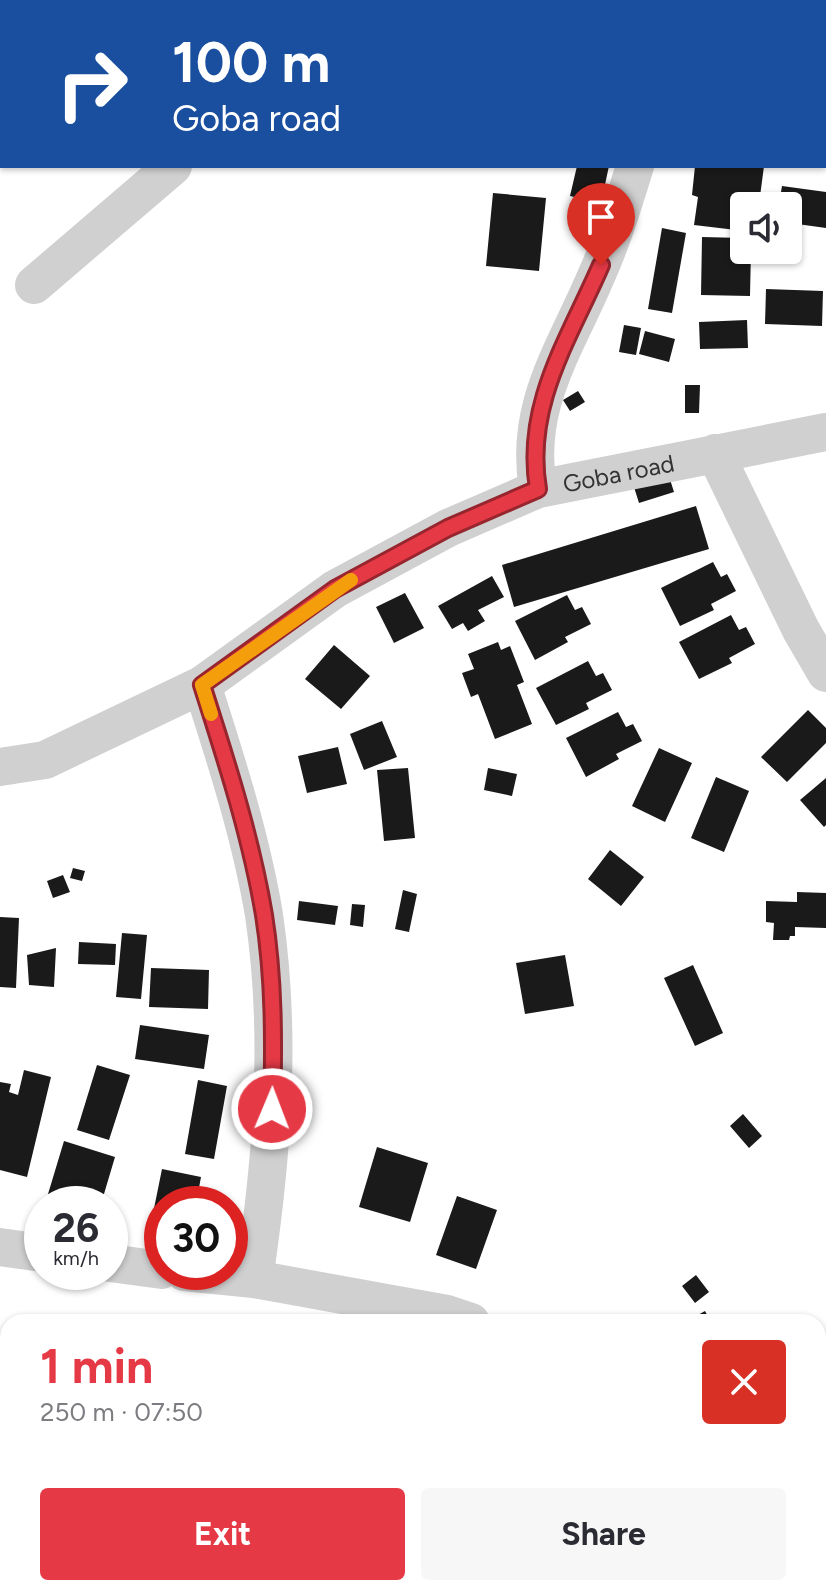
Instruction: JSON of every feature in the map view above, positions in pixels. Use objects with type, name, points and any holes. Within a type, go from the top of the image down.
[{"type":"street","points":[[34,285],[171,168]]},
{"type":"street","points":[[538,489],[533,459],[537,423],[548,377],[610,244],[634,168]]},
{"type":"street","name":"Goba road","points":[[0,767],[45,760],[202,685],[335,589],[448,528],[538,489],[826,432]]},
{"type":"street","points":[[715,453],[826,673]]},
{"type":"street","points":[[202,685],[234,785],[264,915],[273,1015],[271,1162],[254,1279]]},
{"type":"street","points":[[0,1247],[24,1250]]},
{"type":"street","points":[[248,1278],[447,1314]]},
{"type":"building","points":[[577,168],[609,168],[601,203],[570,196]]},
{"type":"building","points":[[695,168],[764,168],[761,192],[730,192],[730,229],[694,225],[698,197],[692,195]]},
{"type":"building","points":[[782,186],[826,192],[826,228],[802,225],[802,192],[781,192]]},
{"type":"building","points":[[493,193],[546,198],[539,271],[486,266]]},
{"type":"building","points":[[662,228],[686,233],[672,313],[648,309]]},
{"type":"building","points":[[702,237],[730,238],[730,264],[751,264],[750,296],[701,295]]},
{"type":"building","points":[[766,289],[823,291],[822,326],[765,324]]},
{"type":"building","points":[[747,320],[748,348],[700,349],[699,322]]},
{"type":"building","points":[[624,325],[641,328],[636,355],[619,352]]},
{"type":"building","points":[[645,331],[675,339],[669,362],[639,354]]},
{"type":"building","points":[[685,385],[700,385],[699,413],[685,413]]},
{"type":"building","points":[[578,391],[585,402],[570,411],[563,400]]},
{"type":"building","points":[[668,473],[674,492],[639,503],[633,484]]},
{"type":"building","points":[[696,506],[709,549],[514,607],[502,565]]},
{"type":"building","points":[[713,562],[721,577],[727,574],[736,591],[711,604],[714,610],[680,626],[661,588]]},
{"type":"building","points":[[492,576],[504,597],[478,610],[485,621],[468,631],[463,623],[452,629],[438,606]]},
{"type":"building","points":[[405,593],[424,628],[394,643],[376,607]]},
{"type":"building","points":[[567,595],[575,610],[582,607],[591,624],[565,637],[568,642],[535,660],[515,621]]},
{"type":"building","points":[[731,615],[739,630],[746,627],[755,644],[729,658],[732,663],[699,679],[679,642]]},
{"type":"building","points":[[498,642],[501,650],[510,646],[524,682],[517,685],[532,724],[495,739],[478,694],[471,697],[462,673],[474,669],[468,654]]},
{"type":"building","points":[[334,645],[370,676],[341,709],[305,679]]},
{"type":"building","points":[[588,661],[596,676],[603,673],[612,690],[586,703],[589,709],[556,725],[536,688]]},
{"type":"building","points":[[808,710],[826,728],[826,743],[787,782],[761,757]]},
{"type":"building","points":[[618,712],[626,727],[633,724],[642,741],[616,754],[619,759],[586,777],[566,738]]},
{"type":"building","points":[[382,721],[397,757],[364,770],[350,734]]},
{"type":"building","points":[[338,747],[347,784],[307,793],[298,756]]},
{"type":"building","points":[[659,748],[692,763],[665,822],[632,806]]},
{"type":"building","points":[[408,768],[415,838],[384,841],[377,770]]},
{"type":"building","points":[[488,768],[517,774],[512,796],[484,790]]},
{"type":"building","points":[[716,777],[749,791],[724,852],[691,838]]},
{"type":"building","points":[[826,778],[826,825],[824,827],[800,800]]},
{"type":"building","points":[[610,850],[644,877],[621,906],[588,879]]},
{"type":"building","points":[[73,868],[85,871],[82,881],[70,878]]},
{"type":"building","points":[[63,875],[70,892],[53,898],[47,881]]},
{"type":"building","points":[[403,890],[417,894],[409,932],[395,929]]},
{"type":"building","points":[[797,892],[826,893],[826,928],[795,927],[795,936],[790,936],[789,940],[773,940],[774,923],[766,922],[766,901],[797,902]]},
{"type":"building","points":[[299,901],[338,906],[335,925],[297,920]]},
{"type":"building","points":[[352,904],[365,905],[363,927],[350,925]]},
{"type":"building","points":[[0,917],[19,918],[16,988],[0,987]]},
{"type":"building","points":[[122,933],[147,935],[141,999],[116,997]]},
{"type":"building","points":[[79,942],[116,944],[115,965],[78,964]]},
{"type":"building","points":[[56,948],[54,987],[29,985],[27,955]]},
{"type":"building","points":[[565,955],[574,1006],[525,1014],[516,963]]},
{"type":"building","points":[[693,965],[723,1033],[695,1046],[664,978]]},
{"type":"building","points":[[151,968],[209,970],[208,1009],[149,1007]]},
{"type":"building","points":[[140,1025],[209,1035],[204,1069],[135,1059]]},
{"type":"building","points":[[97,1065],[130,1075],[109,1140],[77,1130]]},
{"type":"building","points":[[24,1070],[51,1077],[27,1177],[0,1170],[0,1082],[11,1084],[9,1092],[18,1095]]},
{"type":"building","points":[[198,1080],[227,1086],[214,1159],[185,1154]]},
{"type":"building","points":[[743,1114],[762,1136],[749,1148],[730,1126]]},
{"type":"building","points":[[64,1141],[115,1157],[106,1186],[50,1186]]},
{"type":"building","points":[[377,1147],[428,1163],[410,1222],[359,1207]]},
{"type":"building","points":[[162,1169],[201,1177],[199,1186],[159,1186]]},
{"type":"building","points":[[457,1196],[497,1210],[476,1269],[436,1255]]},
{"type":"building","points":[[696,1275],[709,1292],[695,1303],[682,1286]]},
{"type":"slow traffic","points":[[211,714],[202,685],[351,580]]},
{"type":"route","points":[[272,1109],[274,1029],[264,915],[234,785],[202,685],[335,589],[448,528],[538,489],[533,459],[537,423],[548,377],[601,265]]}]
